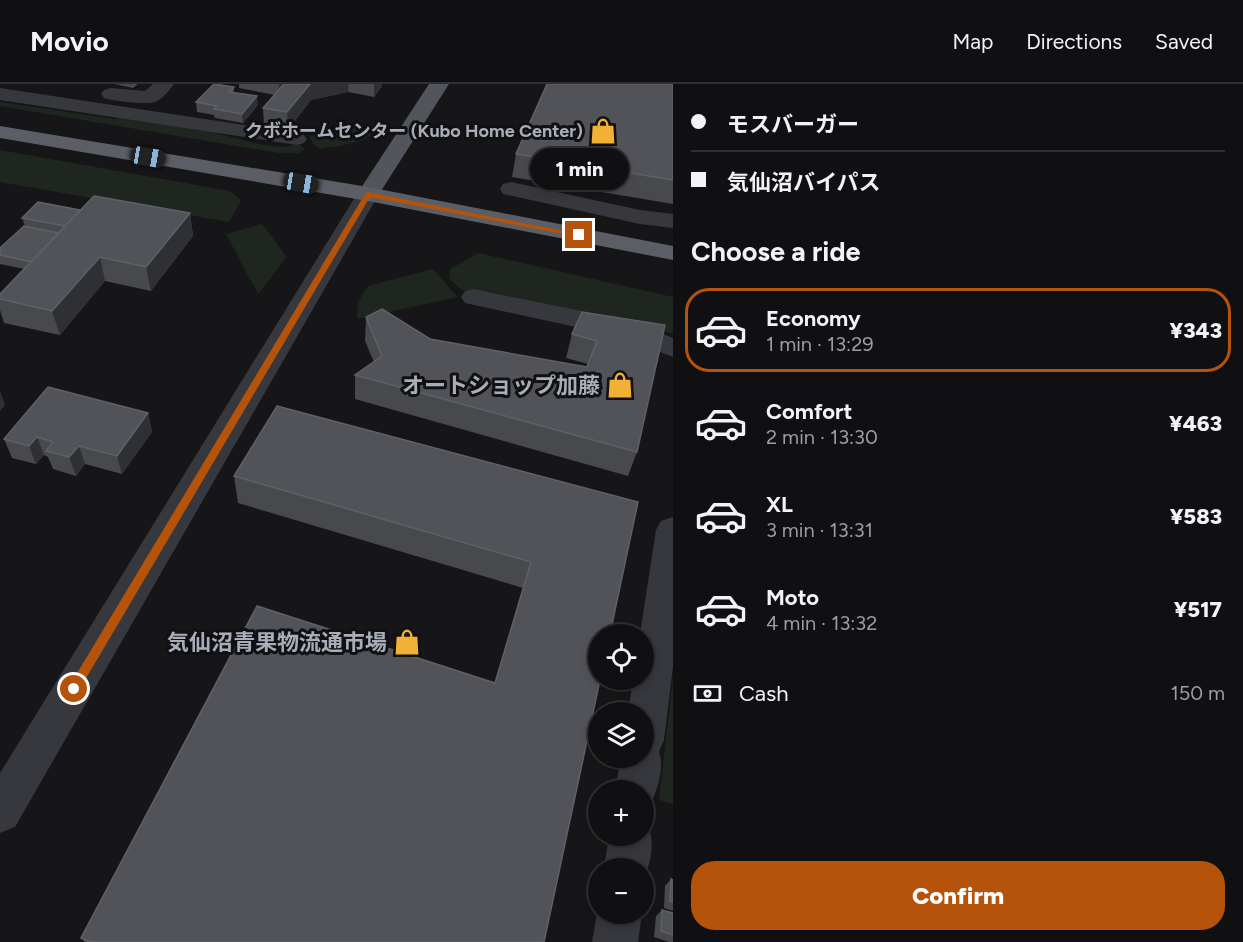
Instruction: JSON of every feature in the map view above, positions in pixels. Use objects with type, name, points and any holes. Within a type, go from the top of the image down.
[{"type":"highway","points":[[0,132],[368,194],[673,254]]},
{"type":"main road","points":[[368,194],[439,84]]},
{"type":"street","points":[[37,84],[150,97],[164,84]]},
{"type":"street","points":[[0,94],[297,139]]},
{"type":"street","points":[[511,189],[640,217],[673,221]]},
{"type":"street","points":[[0,812],[368,194]]},
{"type":"street","points":[[474,297],[630,330],[673,348]]},
{"type":"street","points":[[649,702],[673,530]]},
{"type":"street","points":[[615,942],[618,924]]},
{"type":"shaded area","points":[[0,102],[114,119],[124,117],[207,131],[263,145],[283,147],[299,144],[305,149],[299,153],[278,153],[0,106]]},
{"type":"shaded area","points":[[380,124],[376,131],[363,140],[321,149],[313,144],[310,136]]},
{"type":"shaded area","points":[[0,150],[230,191],[241,200],[229,222],[0,182]]},
{"type":"shaded area","points":[[262,224],[287,257],[258,294],[226,234]]},
{"type":"shaded area","points":[[478,253],[673,297],[673,334],[492,292],[462,290],[449,279],[450,269]]},
{"type":"shaded area","points":[[433,269],[458,297],[357,319],[358,302],[368,286]]},
{"type":"shaded area","points":[[673,676],[673,804],[659,800]]},
{"type":"building","points":[[214,84],[234,87],[229,92],[257,96],[242,114],[214,109],[217,106],[196,102]]},
{"type":"building","points":[[284,84],[310,84],[287,112],[263,108]]},
{"type":"building","name":"クボホームセンター (Kubo Home Center)","points":[[547,84],[673,84],[673,180],[516,154]]},
{"type":"building","points":[[94,196],[190,213],[146,267],[100,257],[52,311],[0,299],[0,294]]},
{"type":"building","points":[[38,202],[80,210],[65,226],[22,218]]},
{"type":"building","points":[[24,226],[59,233],[31,262],[0,255],[0,248]]},
{"type":"building","points":[[382,309],[430,339],[587,367],[597,341],[572,334],[582,312],[665,325],[637,452],[355,375],[382,356],[366,317]]},
{"type":"building","points":[[48,387],[148,413],[117,456],[79,446],[69,457],[46,451],[53,442],[37,437],[29,446],[4,439]]},
{"type":"building","points":[[277,406],[638,502],[612,624],[588,624],[588,690],[598,690],[595,702],[588,702],[588,736],[544,942],[90,942],[81,938],[257,606],[495,683],[531,562],[234,476]]},
{"type":"building","points":[[671,879],[673,880],[673,902],[670,901]]},
{"type":"building","points":[[662,910],[673,913],[673,935],[661,931]]},
{"type":"place","name":"クボホームセンター (Kubo Home Center)","points":[[603,131]]},
{"type":"place","name":"オートショップ加藤","points":[[620,385]]},
{"type":"place","name":"気仙沼青果物流通市場","points":[[407,642]]},
{"type":"route","points":[[74,689],[368,194],[579,235]]}]
